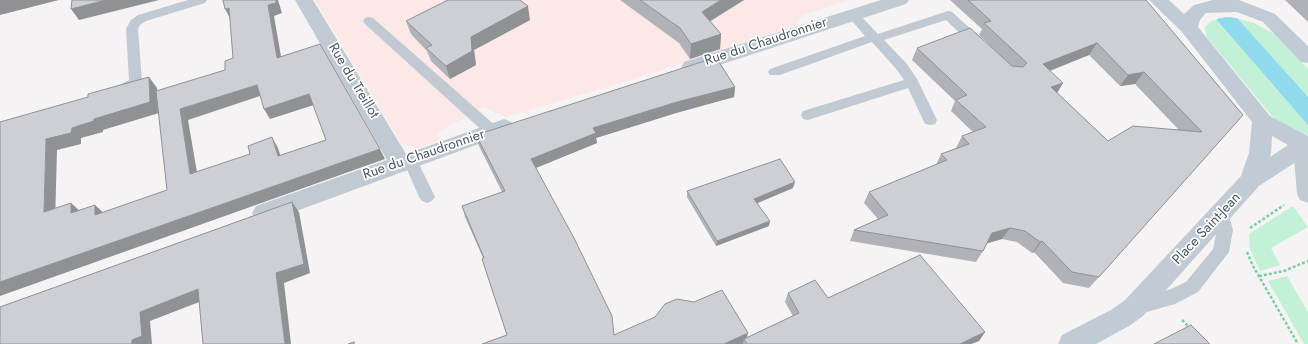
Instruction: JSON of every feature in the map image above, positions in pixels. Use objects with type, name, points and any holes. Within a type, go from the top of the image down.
[{"type":"main road","points":[[1158,0],[1189,28],[1263,121],[1306,146]]},
{"type":"main road","points":[[1179,0],[1200,9]]},
{"type":"main road","points":[[1266,0],[1265,10],[1269,18],[1308,57]]},
{"type":"main road","points":[[1189,28],[1192,18],[1200,9],[1230,2],[1269,18]]},
{"type":"main road","name":"Place Saint-Jean","points":[[1251,180],[1260,153],[1263,121]]},
{"type":"main road","name":"Place Saint-Jean","points":[[1071,344],[1120,318],[1134,308],[1251,180],[1306,146]]},
{"type":"street","name":"Rue du Treillot","points":[[304,0],[354,83],[405,161]]},
{"type":"street","name":"Rue du Chaudronnier","points":[[674,72],[852,14],[900,0]]},
{"type":"street","name":"Rue du Chaudronnier","points":[[243,220],[405,161],[521,122]]},
{"type":"street","points":[[1306,146],[1308,194]]},
{"type":"lane","points":[[109,94],[129,87],[135,82],[136,75],[132,29],[135,23],[142,18],[201,0]]},
{"type":"lane","points":[[852,14],[902,67],[912,82],[930,120]]},
{"type":"lane","points":[[775,72],[874,38],[948,16],[989,53]]},
{"type":"lane","points":[[369,22],[492,131]]},
{"type":"lane","points":[[808,115],[912,82]]},
{"type":"lane","points":[[405,161],[427,197]]},
{"type":"lane","points":[[1134,308],[1175,296],[1192,287],[1222,252],[1225,230],[1221,213]]},
{"type":"path","points":[[1245,232],[1295,197],[1308,194]]},
{"type":"path","points":[[1246,249],[1259,276],[1298,344]]},
{"type":"path","points":[[1259,276],[1284,271],[1308,260]]},
{"type":"path","points":[[1177,316],[1193,330]]},
{"type":"shaded area","points":[[315,0],[850,0],[803,15],[795,26],[634,79],[506,117],[483,107],[436,134],[441,140],[418,148],[401,143]]},
{"type":"green space","points":[[1231,17],[1254,23],[1276,35],[1308,69],[1308,135],[1279,122],[1272,116],[1206,36],[1205,27],[1211,21]]},
{"type":"green space","points":[[1293,206],[1308,227],[1271,248],[1280,265],[1260,271],[1250,249],[1249,234]]},
{"type":"green space","points":[[1287,276],[1308,312],[1308,344],[1304,344],[1268,281]]},
{"type":"water","points":[[1226,17],[1237,18],[1308,97],[1308,125],[1216,19]]},
{"type":"building","points":[[72,0],[106,0],[71,9]]},
{"type":"building","points":[[223,0],[276,0],[276,3],[268,5],[277,58],[320,44],[380,149],[0,282],[0,122],[88,97],[88,94],[149,77],[150,102],[94,119],[94,121],[72,128],[71,133],[46,139],[44,212],[71,203],[71,213],[95,205],[95,215],[167,190],[156,91],[225,70],[225,61],[233,58],[229,8],[225,9]],"holes":[[[257,85],[264,109],[309,94],[326,140],[278,156],[272,137],[248,146],[250,154],[190,174],[180,109]]]},
{"type":"building","points":[[448,0],[520,0],[528,6],[471,37],[472,51],[446,66],[426,48],[432,45],[406,21]]},
{"type":"building","points":[[640,0],[721,0],[702,12],[721,34],[691,44],[680,28]]},
{"type":"building","points":[[968,0],[1146,0],[1243,115],[1099,277],[1072,272],[1042,241],[1040,242],[1025,231],[1010,228],[992,233],[983,251],[854,230],[888,215],[869,192],[947,160],[941,154],[969,144],[962,136],[986,127],[956,100],[967,95],[917,48],[970,28],[1012,66],[1023,67],[1027,63],[984,23],[991,21]],"holes":[[[1097,43],[1128,75],[1144,72],[1202,132],[1133,126],[1108,141],[1051,87],[1063,83],[1043,64]]]},
{"type":"building","points":[[720,56],[717,59],[735,87],[677,102],[593,128],[596,133],[531,159],[574,238],[612,316],[614,335],[655,317],[665,304],[677,299],[694,302],[722,290],[748,333],[724,344],[482,344],[507,335],[482,259],[484,258],[462,206],[505,191],[476,135]]},
{"type":"building","points":[[780,159],[795,182],[754,199],[770,221],[717,241],[687,191]]},
{"type":"building","points":[[292,202],[304,264],[276,273],[285,344],[203,344],[198,289],[140,312],[142,336],[132,340],[132,344],[0,344],[0,307]]},
{"type":"building","points":[[920,255],[985,332],[960,344],[747,344],[744,339],[799,313],[788,293],[815,280],[828,298]]},
{"type":"building","points":[[1191,325],[1210,344],[1154,344]]}]
